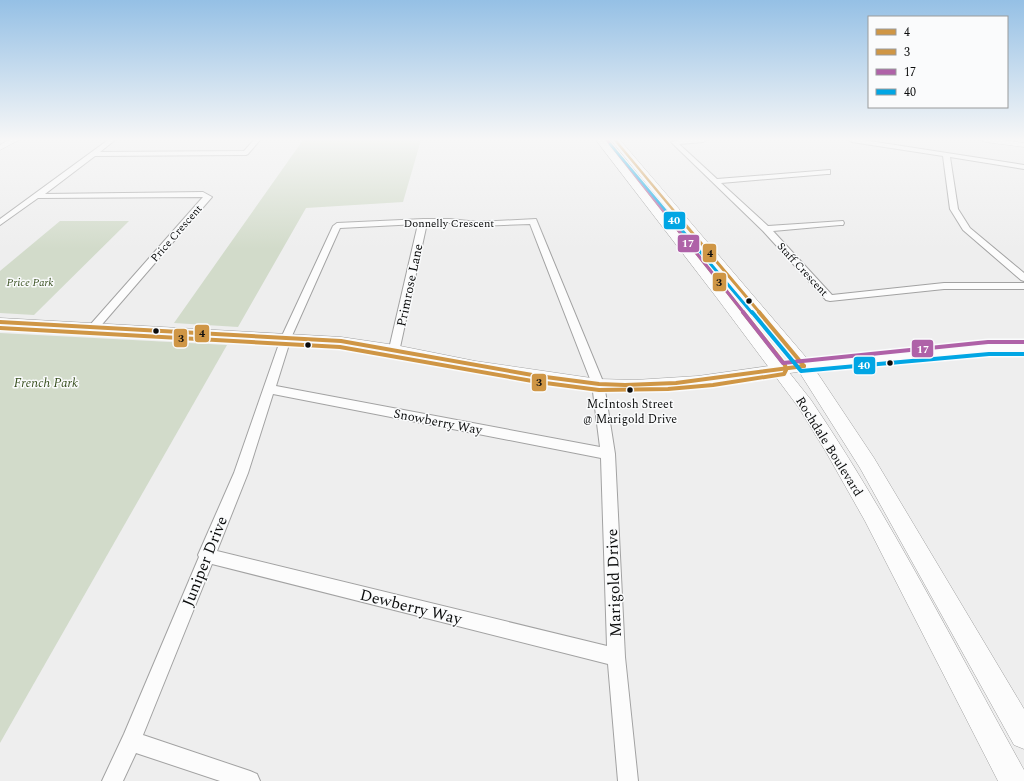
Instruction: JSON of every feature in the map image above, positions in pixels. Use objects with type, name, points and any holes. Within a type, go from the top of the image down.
[{"type":"main road","name":"Rochdale Boulevard","points":[[629,176],[806,404],[857,488],[1014,781]]},
{"type":"main road","name":"Rochdale Boulevard","points":[[645,176],[804,366],[867,463],[1024,735]]},
{"type":"street","points":[[0,223],[64,176]]},
{"type":"street","name":"Staff Crescent","points":[[711,176],[766,229],[830,298],[944,286],[1024,286]]},
{"type":"street","points":[[716,181],[773,176]]},
{"type":"street","points":[[949,176],[954,209],[967,230],[1024,278]]},
{"type":"street","name":"Price Crescent","points":[[37,196],[203,194],[208,197],[94,327]]},
{"type":"street","name":"Donnelly Crescent","points":[[286,338],[337,226],[422,221],[450,221],[478,224],[533,221],[598,384]]},
{"type":"street","name":"Primrose Lane","points":[[395,349],[422,221]]},
{"type":"street","points":[[766,229],[840,223]]},
{"type":"street","points":[[0,322],[341,341],[395,349],[475,366],[598,384],[659,385],[804,366],[988,348],[1024,348]]},
{"type":"street","name":"Juniper Drive","points":[[112,781],[131,741],[240,473],[286,338]]},
{"type":"street","name":"Marigold Drive","points":[[598,384],[608,454],[616,657],[628,781]]},
{"type":"street","name":"Snowberry Way","points":[[268,389],[608,454]]},
{"type":"street","name":"Dewberry Way","points":[[206,555],[616,657]]},
{"type":"street","points":[[131,741],[250,781]]},
{"type":"green space","points":[[277,176],[410,176],[403,202],[306,208],[238,327],[174,323]]},
{"type":"green space","name":"Price Park","points":[[60,221],[129,221],[34,315],[0,313],[0,271]]},
{"type":"green space","name":"French Park","points":[[0,333],[227,345],[0,743]]},
{"type":"transit line","name":"3","points":[[0,328],[340,347],[538,382],[599,390],[668,389],[713,385],[784,374],[786,370],[785,365],[636,176]]},
{"type":"transit line","name":"17","points":[[636,176],[783,363],[988,342],[1024,342]]},
{"type":"transit line","name":"40","points":[[637,176],[801,371],[989,354],[1024,354]]},
{"type":"transit line","name":"4","points":[[645,176],[804,366]]},
{"type":"transit line","name":"4","points":[[0,322],[341,341],[538,376],[599,384],[625,385],[676,383],[804,366]]},
{"type":"place","name":"McIntosh Street @ Marigold Drive","points":[[630,390]]}]
